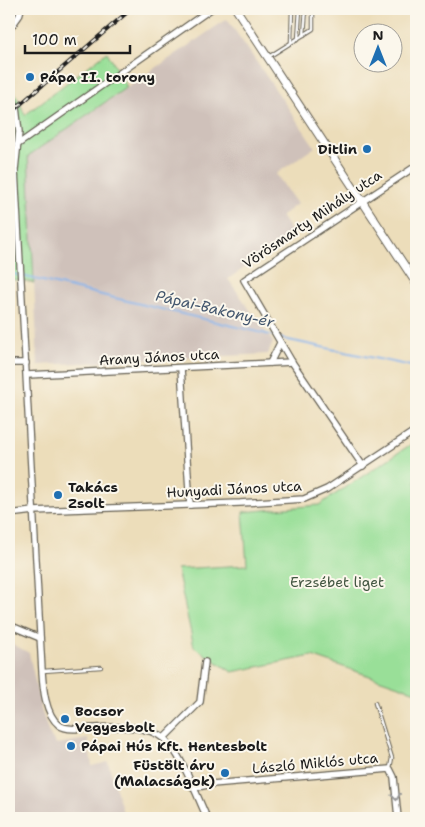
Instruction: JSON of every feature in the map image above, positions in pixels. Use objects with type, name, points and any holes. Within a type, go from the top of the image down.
[{"type":"street","points":[[9,30],[19,16],[21,9]]},
{"type":"street","points":[[17,145],[210,9]]},
{"type":"street","points":[[236,9],[416,283]]},
{"type":"street","points":[[9,88],[16,107],[19,132],[15,170],[33,510],[42,671],[50,712],[61,727],[135,727],[152,731],[164,738],[174,749],[207,818]]},
{"type":"street","name":"Vörösmarty Mihály utca","points":[[280,343],[244,280],[416,166]]},
{"type":"street","points":[[280,343],[363,466]]},
{"type":"street","points":[[270,363],[280,343]]},
{"type":"street","name":"Arany János utca","points":[[27,376],[292,362]]},
{"type":"street","points":[[9,364],[26,364]]},
{"type":"street","points":[[181,368],[190,505]]},
{"type":"street","name":"Hunyadi János utca","points":[[9,514],[33,510],[190,505],[304,498],[327,489],[416,430]]},
{"type":"street","points":[[9,625],[40,638]]},
{"type":"street","points":[[164,738],[200,702],[205,662]]},
{"type":"street","name":"László Miklós utca","points":[[193,788],[212,784],[391,772],[398,818]]},
{"type":"lane","points":[[291,43],[292,9]]},
{"type":"lane","points":[[298,38],[300,9]]},
{"type":"lane","points":[[304,34],[306,9]]},
{"type":"lane","points":[[268,57],[312,29],[313,9]]},
{"type":"lane","points":[[42,671],[101,667]]},
{"type":"lane","points":[[375,704],[392,758],[391,772]]},
{"type":"shaded area","points":[[227,19],[315,147],[276,174],[297,204],[281,216],[293,234],[228,279],[273,342],[268,354],[38,365],[28,156]]},
{"type":"shaded area","points":[[9,642],[29,653],[41,709],[49,734],[56,744],[88,739],[92,766],[108,762],[124,816],[9,818]]},
{"type":"green space","points":[[107,52],[127,87],[28,156],[34,283],[9,279],[9,261],[11,261],[9,79],[25,115]]},
{"type":"green space","name":"Erzsébet liget","points":[[416,441],[416,692],[312,656],[232,672],[194,647],[177,569],[247,565],[243,512],[319,505]]},
{"type":"waterway","name":"Pápai-Bakony-ér","points":[[9,273],[275,336]]},
{"type":"waterway","name":"Pápai-Bakony-ér","points":[[279,338],[416,367]]},
{"type":"railway","points":[[9,114],[131,9]]},
{"type":"place","name":"Pápa II. torony","points":[[30,77]]},
{"type":"place","name":"Ditlin","points":[[367,149]]},
{"type":"place","name":"Takács Zsolt","points":[[58,495]]},
{"type":"place","name":"Bocsor Vegyesbolt","points":[[65,719]]},
{"type":"place","name":"Pápai Hús Kft. Hentesbolt","points":[[71,746]]},
{"type":"place","name":"Füstölt áru (Malacságok)","points":[[225,773]]}]
